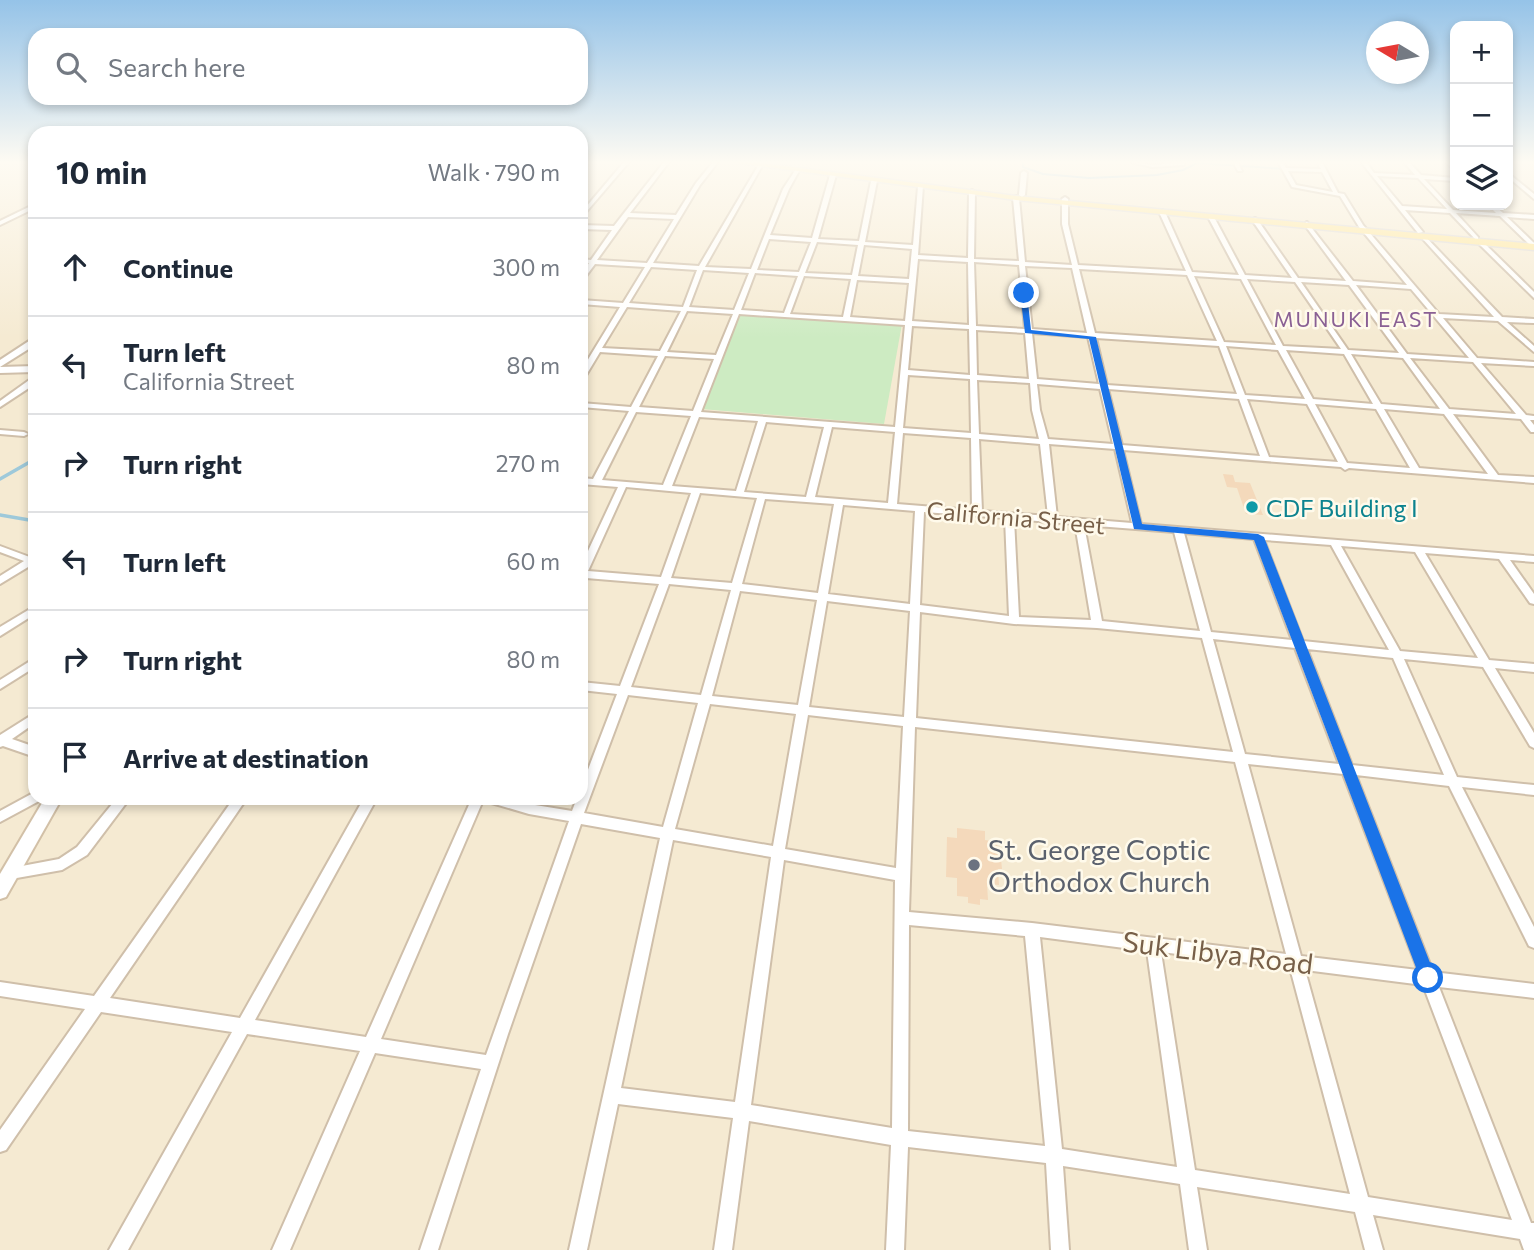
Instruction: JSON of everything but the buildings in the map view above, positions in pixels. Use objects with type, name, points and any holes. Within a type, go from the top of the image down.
[{"type":"main road","points":[[1258,220],[1363,228]]},
{"type":"main road","points":[[1278,220],[1533,245]]},
{"type":"main road","points":[[0,891],[50,805]]},
{"type":"street","points":[[588,269],[623,220]]},
{"type":"street","points":[[588,366],[675,220]]},
{"type":"street","points":[[596,483],[685,309],[701,268],[728,220]]},
{"type":"street","points":[[666,489],[774,220]]},
{"type":"street","points":[[786,316],[821,220]]},
{"type":"street","points":[[846,320],[867,220]]},
{"type":"street","points":[[892,506],[918,220]]},
{"type":"street","points":[[972,220],[977,513]]},
{"type":"street","points":[[1020,220],[1032,381],[1044,441],[1054,521]]},
{"type":"street","points":[[1065,220],[1137,526]]},
{"type":"street","points":[[1166,220],[1244,397],[1266,460]]},
{"type":"street","points":[[1213,220],[1345,467]]},
{"type":"street","points":[[1255,220],[1347,353],[1417,472]]},
{"type":"street","points":[[1358,220],[1534,430]]},
{"type":"street","points":[[1410,220],[1500,319],[1534,350]]},
{"type":"street","points":[[1459,220],[1534,296]]},
{"type":"street","points":[[1507,220],[1533,245]]},
{"type":"street","points":[[1307,225],[1494,477]]},
{"type":"street","points":[[588,227],[616,228]]},
{"type":"street","points":[[768,237],[915,247]]},
{"type":"street","points":[[914,257],[1413,287]]},
{"type":"street","points":[[588,261],[912,281]]},
{"type":"street","points":[[588,302],[1534,364]]},
{"type":"street","points":[[1437,316],[1534,321]]},
{"type":"street","points":[[0,364],[28,346]]},
{"type":"street","points":[[598,350],[718,357]]},
{"type":"street","points":[[0,370],[28,369]]},
{"type":"street","points":[[904,372],[1534,418]]},
{"type":"street","points":[[0,405],[28,385]]},
{"type":"street","points":[[588,406],[1534,480]]},
{"type":"street","points":[[739,494],[763,419]]},
{"type":"street","points":[[810,500],[828,425]]},
{"type":"street","points":[[0,432],[24,433]]},
{"type":"street","name":"California Street","points":[[588,482],[1534,559]]},
{"type":"street","points":[[588,562],[622,485]]},
{"type":"street","points":[[588,786],[667,580],[696,491]]},
{"type":"street","points":[[578,1250],[668,833],[762,495]]},
{"type":"street","points":[[723,1250],[778,853],[839,502]]},
{"type":"street","points":[[895,1250],[900,1138],[902,875],[920,509]]},
{"type":"street","points":[[1009,516],[1014,620]]},
{"type":"street","points":[[1079,523],[1097,624]]},
{"type":"street","points":[[1178,529],[1374,1250]]},
{"type":"street","points":[[1258,537],[1428,978],[1530,1231],[1533,1250]]},
{"type":"street","points":[[1335,544],[1396,653],[1452,780],[1534,940]]},
{"type":"street","points":[[0,549],[28,560]]},
{"type":"street","points":[[1418,550],[1534,743]]},
{"type":"street","points":[[1502,556],[1534,601]]},
{"type":"street","points":[[0,581],[28,565]]},
{"type":"street","points":[[588,575],[667,580],[914,610],[1014,620],[1097,624],[1534,668]]},
{"type":"street","points":[[0,632],[28,614]]},
{"type":"street","points":[[0,685],[28,667]]},
{"type":"street","points":[[588,687],[1534,790]]},
{"type":"street","points":[[1,741],[28,722]]},
{"type":"street","points":[[1,741],[28,750]]},
{"type":"street","points":[[0,817],[28,801]]},
{"type":"street","points":[[11,873],[62,864],[82,851],[118,805]]},
{"type":"street","points":[[0,1144],[236,805]]},
{"type":"street","points":[[118,1250],[367,805]]},
{"type":"street","points":[[281,1250],[475,805]]},
{"type":"street","points":[[516,805],[902,875]]},
{"type":"street","points":[[429,1250],[490,1063],[581,805]]},
{"type":"street","name":"Suk Libya Road","points":[[902,918],[1296,960],[1534,991]]},
{"type":"street","points":[[1032,930],[1054,1156],[1060,1250]]},
{"type":"street","points":[[1153,944],[1198,1250]]},
{"type":"street","points":[[0,989],[490,1063]]},
{"type":"street","points":[[611,1095],[741,1111],[900,1138],[1054,1156],[1530,1231]]},
{"type":"shaded area","points":[[0,220],[28,220],[28,805],[588,805],[588,220],[1534,220],[1534,1250],[0,1250]]},
{"type":"green space","points":[[741,313],[902,324],[884,424],[701,409]]},
{"type":"waterway","points":[[0,479],[28,463]]},
{"type":"waterway","points":[[0,515],[28,520]]},
{"type":"place","name":"CDF Building I","points":[[1252,507]]},
{"type":"place","name":"St. George Coptic Orthodox Church","points":[[974,865]]},
{"type":"district","name":"MUNUKI EAST","points":[[1356,318]]},
{"type":"route","points":[[1024,293],[1028,332],[1093,337],[1137,526],[1258,537],[1428,978]]}]
